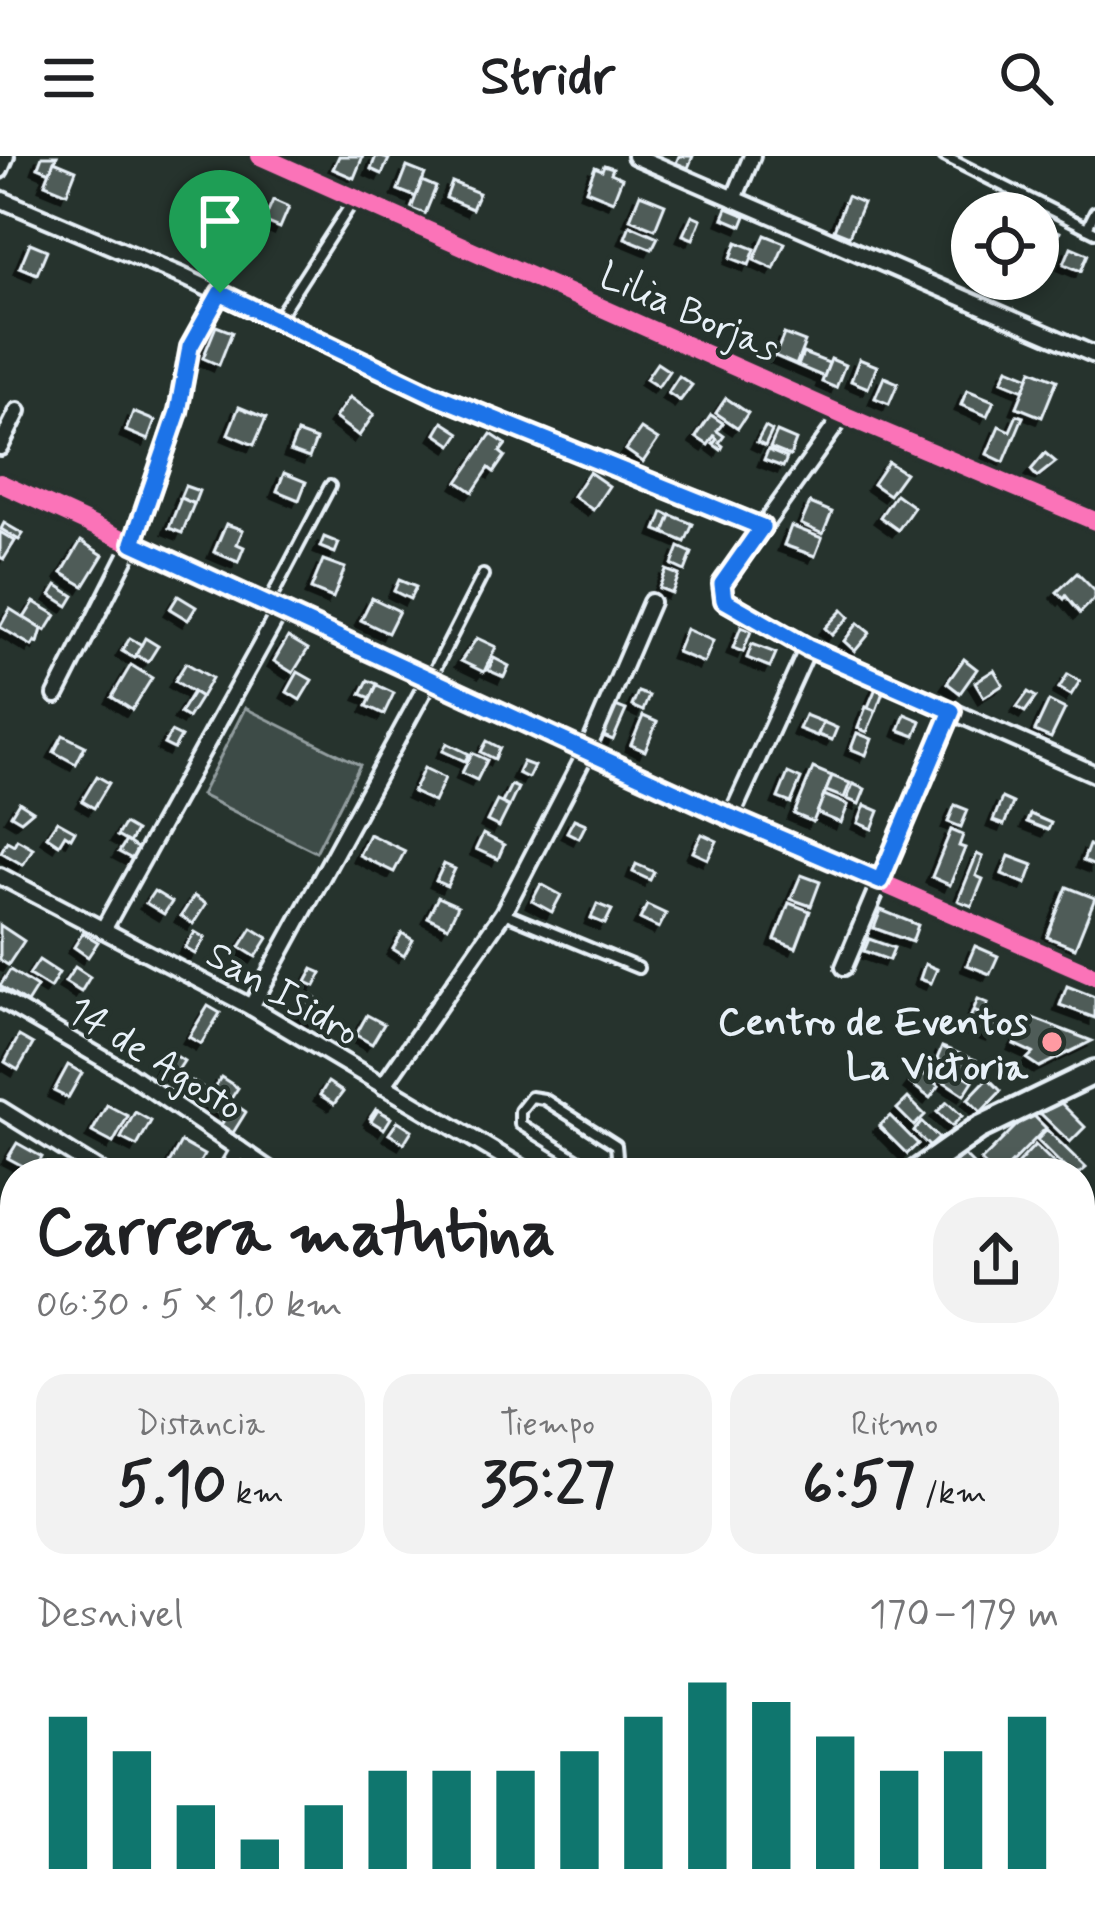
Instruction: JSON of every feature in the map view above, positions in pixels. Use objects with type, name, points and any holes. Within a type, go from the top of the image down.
[{"type":"main road","points":[[937,1158],[980,1128],[1095,1072]]},
{"type":"street","points":[[0,170],[6,156]]},
{"type":"street","name":"Lilia Borjas","points":[[260,156],[843,415],[1095,521]]},
{"type":"street","points":[[635,156],[1095,355]]},
{"type":"street","points":[[734,199],[752,156]]},
{"type":"street","points":[[0,199],[220,293],[432,394],[762,527]]},
{"type":"street","points":[[56,695],[133,543],[178,412],[190,347],[220,293]]},
{"type":"street","points":[[0,447],[18,411]]},
{"type":"street","points":[[843,415],[722,584],[724,600],[808,648],[1095,774]]},
{"type":"street","points":[[0,483],[730,817],[1095,976]]},
{"type":"street","points":[[383,1087],[503,913],[587,751],[651,602]]},
{"type":"street","points":[[104,930],[275,607]]},
{"type":"street","points":[[730,817],[808,648]]},
{"type":"street","points":[[251,1007],[431,677]]},
{"type":"street","points":[[844,967],[952,711]]},
{"type":"street","name":"San Isidro","points":[[0,876],[251,1007],[505,1158]]},
{"type":"street","name":"14 de Agosto","points":[[0,999],[126,1072],[252,1158]]},
{"type":"street","points":[[0,1109],[79,1158]]},
{"type":"street","points":[[233,1158],[238,1149]]},
{"type":"lane","points":[[944,156],[1091,230],[1095,212]]},
{"type":"lane","points":[[277,321],[356,198]]},
{"type":"lane","points":[[275,607],[330,486]]},
{"type":"lane","points":[[431,677],[483,574]]},
{"type":"lane","points":[[503,913],[638,968]]},
{"type":"lane","points":[[578,1158],[520,1124],[518,1118],[531,1097],[544,1099],[616,1145],[615,1158]]},
{"type":"shaded area","points":[[245,708],[360,765],[316,852],[201,795]]},
{"type":"building","points":[[42,156],[57,156],[50,172],[38,167]]},
{"type":"building","points":[[339,156],[363,156],[354,178],[333,169]]},
{"type":"building","points":[[376,156],[389,159],[382,174],[371,169]]},
{"type":"building","points":[[679,156],[693,156],[688,168],[676,163]]},
{"type":"building","points":[[54,161],[76,170],[67,193],[45,184]]},
{"type":"building","points":[[604,165],[622,178],[613,201],[586,190],[595,167],[602,170]]},
{"type":"building","points":[[407,167],[425,174],[416,197],[398,190]]},
{"type":"building","points":[[422,181],[436,187],[425,214],[411,209]]},
{"type":"building","points":[[452,182],[479,193],[472,209],[446,198]]},
{"type":"building","points":[[640,194],[665,204],[655,229],[630,219]]},
{"type":"building","points":[[847,196],[863,203],[849,236],[834,230]]},
{"type":"building","points":[[273,200],[289,207],[280,228],[264,221]]},
{"type":"building","points":[[727,208],[746,216],[742,226],[723,218]]},
{"type":"building","points":[[692,215],[701,219],[693,239],[683,235]]},
{"type":"building","points":[[630,225],[658,237],[652,249],[625,238]]},
{"type":"building","points":[[765,235],[785,243],[774,269],[754,260]]},
{"type":"building","points":[[737,242],[755,249],[749,265],[731,258]]},
{"type":"building","points":[[30,243],[47,250],[37,274],[20,267]]},
{"type":"building","points":[[1071,247],[1088,254],[1081,271],[1064,264]]},
{"type":"building","points":[[216,326],[232,332],[219,365],[203,358]]},
{"type":"building","points":[[784,334],[805,342],[796,365],[775,356]]},
{"type":"building","points":[[803,353],[829,363],[824,377],[798,366]]},
{"type":"building","points":[[831,359],[845,365],[836,388],[822,382]]},
{"type":"building","points":[[859,359],[877,366],[868,388],[851,381]]},
{"type":"building","points":[[657,363],[669,371],[658,387],[646,379]]},
{"type":"building","points":[[1008,368],[1030,377],[1024,390],[1002,381]]},
{"type":"building","points":[[1032,370],[1057,380],[1042,417],[1017,407]]},
{"type":"building","points":[[679,376],[692,385],[680,401],[668,393]]},
{"type":"building","points":[[884,377],[898,383],[889,404],[875,398]]},
{"type":"building","points":[[967,390],[994,401],[987,416],[961,405]]},
{"type":"building","points":[[350,397],[374,414],[359,436],[335,418]]},
{"type":"building","points":[[726,398],[748,413],[738,428],[716,413]]},
{"type":"building","points":[[239,407],[266,418],[254,445],[228,434]]},
{"type":"building","points":[[133,412],[155,421],[148,440],[126,431]]},
{"type":"building","points":[[711,415],[723,423],[717,431],[724,436],[721,450],[713,444],[714,436],[708,445],[696,437]]},
{"type":"building","points":[[1017,415],[1023,417],[1004,462],[987,454],[999,426],[1010,431]]},
{"type":"building","points":[[443,422],[460,433],[452,445],[436,434]]},
{"type":"building","points":[[765,427],[772,431],[765,446],[757,442]]},
{"type":"building","points":[[641,429],[658,440],[643,462],[626,450]]},
{"type":"building","points":[[777,432],[796,440],[790,456],[770,448]]},
{"type":"building","points":[[297,433],[316,440],[309,458],[290,451]]},
{"type":"building","points":[[491,434],[506,444],[500,452],[505,456],[494,472],[489,468],[473,492],[458,482]]},
{"type":"building","points":[[768,450],[787,458],[783,467],[764,460]]},
{"type":"building","points":[[1045,453],[1056,462],[1037,477],[1031,470]]},
{"type":"building","points":[[888,462],[905,473],[889,495],[873,484]]},
{"type":"building","points":[[589,472],[609,486],[593,510],[573,496]]},
{"type":"building","points":[[284,473],[306,482],[299,500],[277,491]]},
{"type":"building","points":[[185,486],[199,491],[194,504],[180,498]]},
{"type":"building","points":[[896,494],[914,507],[898,530],[880,517]]},
{"type":"building","points":[[181,498],[194,504],[182,533],[169,528]]},
{"type":"building","points":[[810,503],[832,512],[823,534],[801,524]]},
{"type":"building","points":[[663,512],[671,516],[664,533],[656,530]]},
{"type":"building","points":[[671,515],[693,524],[685,542],[664,533]]},
{"type":"building","points":[[4,523],[23,534],[19,540],[1,529]]},
{"type":"building","points":[[226,524],[243,530],[237,544],[244,547],[238,562],[214,552]]},
{"type":"building","points":[[791,526],[822,538],[815,556],[784,545]]},
{"type":"building","points":[[0,532],[15,541],[4,559],[0,557]]},
{"type":"building","points":[[324,537],[339,543],[335,553],[320,547]]},
{"type":"building","points":[[81,541],[103,555],[84,586],[62,573]]},
{"type":"building","points":[[679,547],[692,553],[685,571],[672,565]]},
{"type":"building","points":[[323,560],[345,568],[333,598],[311,589]]},
{"type":"building","points":[[666,570],[679,575],[672,593],[659,588]]},
{"type":"building","points":[[1077,573],[1095,591],[1095,598],[1080,613],[1057,592]]},
{"type":"building","points":[[399,580],[416,587],[410,599],[394,591]]},
{"type":"building","points":[[57,585],[74,596],[68,606],[51,595]]},
{"type":"building","points":[[178,596],[196,607],[188,620],[170,609]]},
{"type":"building","points":[[372,598],[399,611],[388,633],[361,620]]},
{"type":"building","points":[[34,602],[56,615],[46,631],[24,618]]},
{"type":"building","points":[[10,609],[42,629],[38,643],[32,646],[0,627]]},
{"type":"building","points":[[842,610],[849,617],[832,635],[825,628]]},
{"type":"building","points":[[858,623],[870,633],[855,651],[844,641]]},
{"type":"building","points":[[741,627],[751,631],[743,652],[733,648]]},
{"type":"building","points":[[686,629],[713,641],[704,663],[677,652]]},
{"type":"building","points":[[288,637],[308,649],[293,673],[274,661]]},
{"type":"building","points":[[130,638],[142,645],[134,658],[122,651]]},
{"type":"building","points":[[145,638],[158,646],[148,662],[136,655]]},
{"type":"building","points":[[477,638],[496,647],[484,672],[461,661]]},
{"type":"building","points":[[752,644],[776,653],[770,667],[747,658]]},
{"type":"building","points":[[494,658],[509,666],[504,677],[488,670]]},
{"type":"building","points":[[964,659],[977,669],[960,693],[947,683]]},
{"type":"building","points":[[186,663],[212,678],[201,697],[175,681]]},
{"type":"building","points":[[131,665],[152,678],[132,710],[112,697]]},
{"type":"building","points":[[994,670],[1003,685],[984,697],[975,682]]},
{"type":"building","points":[[298,672],[312,680],[300,700],[287,692]]},
{"type":"building","points":[[1068,674],[1080,681],[1071,695],[1059,688]]},
{"type":"building","points":[[368,680],[377,684],[371,698],[361,694]]},
{"type":"building","points":[[879,681],[886,684],[876,711],[868,707]]},
{"type":"building","points":[[377,685],[394,693],[384,714],[367,706]]},
{"type":"building","points":[[193,692],[201,697],[188,718],[180,713]]},
{"type":"building","points":[[638,692],[649,696],[643,711],[632,706]]},
{"type":"building","points":[[1028,692],[1036,697],[1025,712],[1017,707]]},
{"type":"building","points":[[1049,701],[1065,709],[1051,738],[1035,731]]},
{"type":"building","points":[[613,705],[626,710],[613,740],[601,735]]},
{"type":"building","points":[[866,707],[876,711],[867,732],[858,728]]},
{"type":"building","points":[[905,714],[921,721],[915,736],[899,730]]},
{"type":"building","points":[[805,715],[823,722],[817,736],[799,729]]},
{"type":"building","points":[[643,716],[657,722],[645,751],[631,745]]},
{"type":"building","points":[[823,722],[837,728],[832,740],[818,735]]},
{"type":"building","points":[[171,732],[181,737],[174,749],[164,744]]},
{"type":"building","points":[[857,733],[872,739],[866,755],[851,749]]},
{"type":"building","points":[[63,735],[85,746],[76,764],[54,752]]},
{"type":"building","points":[[487,741],[500,748],[495,759],[481,752]]},
{"type":"building","points":[[447,743],[469,754],[465,761],[443,751]]},
{"type":"building","points":[[472,753],[487,760],[477,780],[462,773]]},
{"type":"building","points":[[523,762],[534,766],[528,778],[518,773]]},
{"type":"building","points":[[424,768],[445,778],[434,802],[413,792]]},
{"type":"building","points":[[813,768],[832,776],[813,822],[794,814]]},
{"type":"building","points":[[788,773],[801,779],[791,803],[778,798]]},
{"type":"building","points":[[97,776],[109,783],[94,808],[82,801]]},
{"type":"building","points":[[832,776],[850,783],[844,798],[826,791]]},
{"type":"building","points":[[853,784],[865,789],[859,804],[847,799]]},
{"type":"building","points":[[511,785],[518,788],[509,807],[502,803]]},
{"type":"building","points":[[824,795],[848,805],[841,823],[817,813]]},
{"type":"building","points":[[1002,798],[1013,803],[1004,825],[993,821]]},
{"type":"building","points":[[497,801],[509,807],[499,827],[487,821]]},
{"type":"building","points":[[19,802],[33,811],[21,821],[11,815]]},
{"type":"building","points":[[865,805],[879,811],[872,829],[858,823]]},
{"type":"building","points":[[955,805],[968,810],[961,827],[948,822]]},
{"type":"building","points":[[1030,814],[1051,823],[1048,830],[1027,822]]},
{"type":"building","points":[[574,819],[586,824],[579,838],[567,832]]},
{"type":"building","points":[[57,821],[75,831],[71,838],[65,834],[59,844],[47,836]]},
{"type":"building","points":[[124,824],[136,831],[129,843],[117,836]]},
{"type":"building","points":[[951,830],[963,835],[959,846],[965,848],[950,885],[932,877]]},
{"type":"building","points":[[369,834],[405,851],[394,872],[359,855]]},
{"type":"building","points":[[483,834],[504,845],[498,859],[476,849]]},
{"type":"building","points":[[702,834],[717,841],[708,859],[693,852]]},
{"type":"building","points":[[17,839],[33,848],[23,865],[1,852],[7,841],[14,845]]},
{"type":"building","points":[[126,841],[140,850],[134,860],[119,852]]},
{"type":"building","points":[[1089,845],[1095,848],[1095,866],[1083,861]]},
{"type":"building","points":[[977,854],[983,857],[976,876],[983,879],[972,906],[958,901]]},
{"type":"building","points":[[1009,856],[1033,865],[1026,884],[1002,874]]},
{"type":"building","points":[[444,864],[455,869],[447,886],[436,881]]},
{"type":"building","points":[[636,864],[654,872],[650,880],[633,872]]},
{"type":"building","points":[[801,875],[820,882],[811,906],[791,899]]},
{"type":"building","points":[[541,884],[561,895],[552,912],[532,901]]},
{"type":"building","points":[[1067,887],[1095,898],[1075,948],[1047,937]]},
{"type":"building","points":[[154,891],[172,902],[164,914],[146,903]]},
{"type":"building","points":[[194,896],[206,904],[193,924],[181,916]]},
{"type":"building","points":[[438,897],[458,906],[448,927],[428,917]]},
{"type":"building","points":[[789,903],[810,911],[796,948],[775,940]]},
{"type":"building","points":[[597,904],[612,910],[605,924],[591,918]]},
{"type":"building","points":[[647,905],[666,914],[659,928],[640,919]]},
{"type":"building","points":[[881,910],[918,925],[912,942],[874,928]]},
{"type":"building","points":[[0,925],[24,941],[8,965],[0,960]]},
{"type":"building","points":[[252,928],[268,938],[256,957],[240,947]]},
{"type":"building","points":[[195,932],[205,938],[195,954],[185,948]]},
{"type":"building","points":[[83,933],[98,942],[88,957],[74,947]]},
{"type":"building","points":[[402,933],[413,940],[404,956],[393,949]]},
{"type":"building","points":[[869,939],[894,948],[889,960],[864,951]]},
{"type":"building","points":[[975,946],[998,956],[990,974],[967,965]]},
{"type":"building","points":[[39,960],[59,973],[50,988],[29,975]]},
{"type":"building","points":[[925,964],[937,969],[931,983],[920,979]]},
{"type":"building","points":[[75,967],[90,977],[81,992],[65,982]]},
{"type":"building","points":[[313,969],[322,973],[315,986],[306,982]]},
{"type":"building","points":[[10,970],[37,987],[27,1003],[0,986]]},
{"type":"building","points":[[1067,986],[1095,997],[1095,1018],[1060,1005]]},
{"type":"building","points":[[310,995],[323,1004],[313,1020],[299,1011]]},
{"type":"building","points":[[978,999],[988,1003],[983,1015],[973,1011]]},
{"type":"building","points":[[208,1006],[220,1013],[201,1044],[189,1037]]},
{"type":"building","points":[[973,1011],[996,1021],[991,1035],[967,1026]]},
{"type":"building","points":[[367,1015],[384,1024],[372,1044],[356,1035]]},
{"type":"building","name":"Centro de Eventos La Victoria","points":[[1030,1017],[1092,1041],[1039,1067],[1027,1059],[1033,1053],[1014,1044]]},
{"type":"building","points":[[19,1036],[33,1044],[18,1070],[5,1062]]},
{"type":"building","points":[[942,1047],[976,1060],[969,1073],[937,1059]]},
{"type":"building","points":[[170,1052],[184,1061],[174,1076],[160,1067]]},
{"type":"building","points":[[68,1065],[82,1073],[68,1098],[54,1091]]},
{"type":"building","points":[[949,1066],[973,1081],[964,1095],[940,1079]]},
{"type":"building","points":[[919,1071],[939,1086],[930,1098],[910,1083]]},
{"type":"building","points":[[221,1077],[238,1088],[221,1114],[204,1104]]},
{"type":"building","points":[[988,1078],[1001,1091],[981,1112],[968,1099]]},
{"type":"building","points":[[192,1081],[202,1087],[194,1100],[184,1094]]},
{"type":"building","points":[[328,1082],[343,1092],[334,1104],[320,1095]]},
{"type":"building","points":[[1055,1097],[1085,1127],[1070,1142],[1040,1113]]},
{"type":"building","points":[[908,1098],[925,1115],[914,1126],[897,1109]]},
{"type":"building","points":[[947,1102],[962,1116],[952,1126],[937,1112]]},
{"type":"building","points":[[234,1104],[246,1112],[233,1133],[221,1125]]},
{"type":"building","points":[[107,1105],[128,1116],[113,1143],[92,1132]]},
{"type":"building","points":[[376,1109],[389,1116],[382,1126],[370,1118]]},
{"type":"building","points":[[378,1110],[391,1118],[384,1129],[371,1121]]},
{"type":"building","points":[[135,1112],[151,1121],[137,1146],[121,1138]]},
{"type":"building","points":[[1030,1112],[1046,1128],[1017,1158],[984,1158]]},
{"type":"building","points":[[890,1116],[918,1144],[907,1154],[879,1126]]},
{"type":"building","points":[[398,1121],[412,1130],[404,1143],[389,1134]]},
{"type":"building","points":[[922,1122],[939,1138],[930,1147],[914,1131]]},
{"type":"building","points":[[1047,1130],[1076,1158],[1055,1158],[1037,1140]]},
{"type":"building","points":[[181,1142],[204,1155],[202,1158],[172,1158]]},
{"type":"building","points":[[17,1143],[42,1157],[41,1158],[8,1158]]},
{"type":"building","points":[[1035,1145],[1048,1158],[1023,1158]]},
{"type":"cycle path","points":[[260,156],[843,415],[1095,521]]},
{"type":"cycle path","points":[[0,483],[731,817],[1095,976]]},
{"type":"place","name":"Centro de Eventos La Victoria","points":[[1052,1042]]},
{"type":"route","points":[[220,293],[432,394],[762,527],[722,584],[724,600],[808,648],[952,711],[880,881],[133,543],[178,412],[190,347],[203,316],[220,293]]}]
